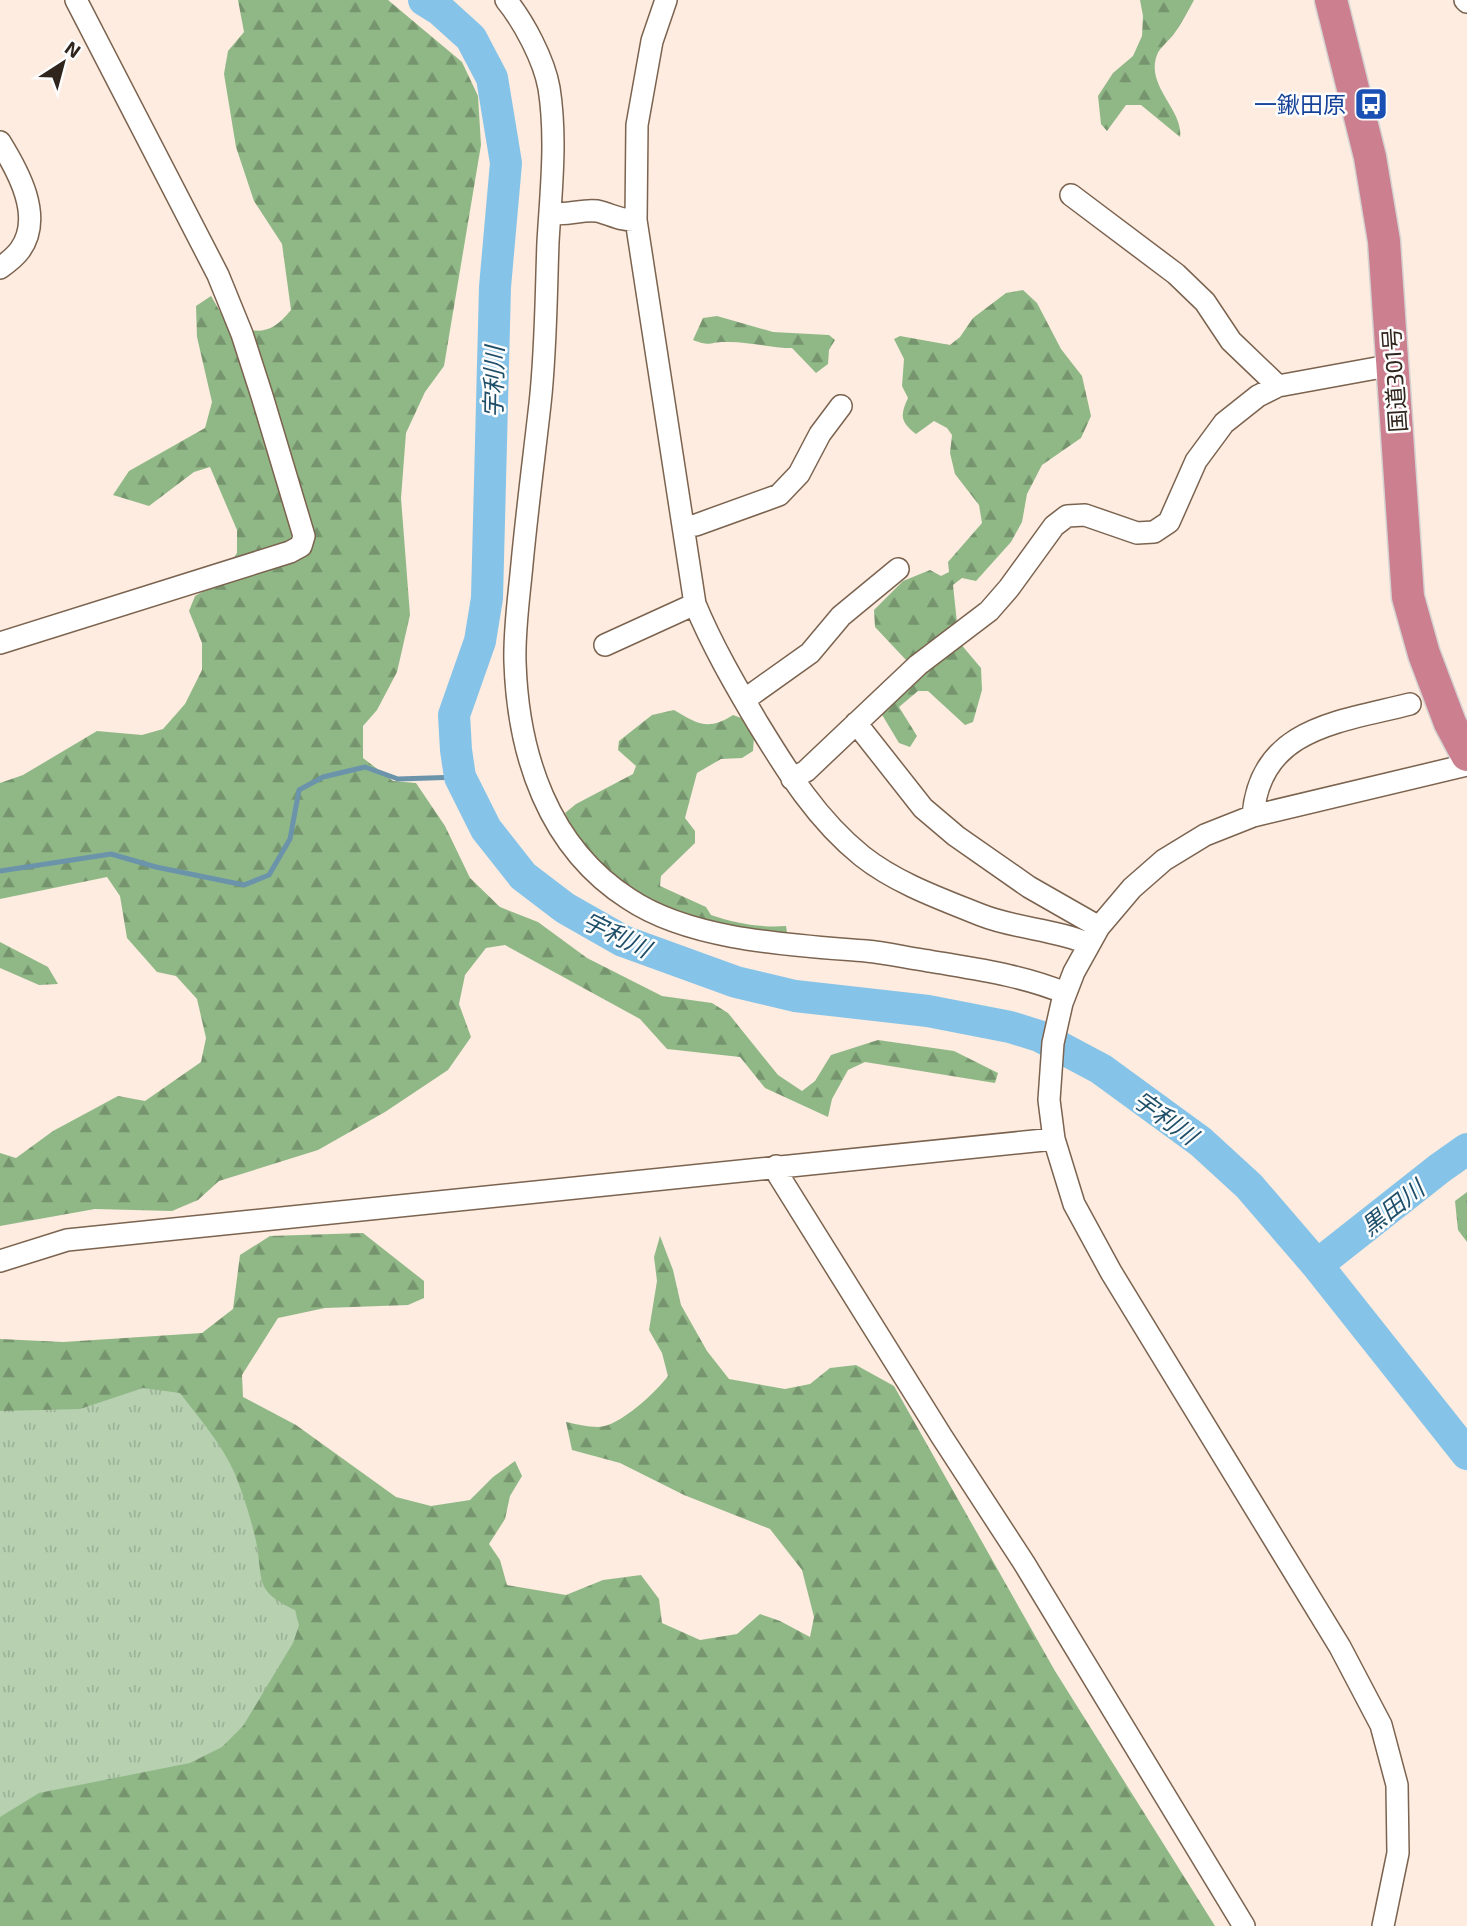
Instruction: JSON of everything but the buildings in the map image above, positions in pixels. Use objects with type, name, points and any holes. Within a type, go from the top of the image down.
[{"type":"highway","name":"国道301号","points":[[1331,0],[1370,157],[1384,241],[1408,597],[1424,654],[1467,755]]},
{"type":"street","points":[[0,643],[290,552],[301,547],[304,536],[242,334],[218,275],[76,0]]},
{"type":"street","points":[[506,0],[530,38],[548,85],[552,140],[551,213],[541,395],[525,532],[515,663],[523,732],[534,776],[564,839],[583,862],[629,900],[658,916],[682,924],[788,946],[870,951],[983,970],[1030,980],[1064,998]]},
{"type":"street","points":[[666,0],[652,41],[636,125],[636,220],[695,604],[707,634],[792,779],[841,838],[880,869],[916,888],[1012,925],[1065,935],[1094,935]]},
{"type":"street","points":[[0,142],[26,192],[30,221],[22,248],[0,268]]},
{"type":"street","points":[[1071,195],[1176,274],[1205,302],[1231,341],[1278,386]]},
{"type":"street","points":[[551,213],[565,215],[596,211],[624,221],[636,220]]},
{"type":"street","points":[[792,779],[806,771],[918,664],[989,611],[1054,526],[1068,516],[1084,515],[1137,533],[1154,532],[1169,522],[1196,461],[1224,423],[1258,396],[1278,386],[1393,365]]},
{"type":"street","points":[[684,527],[779,495],[793,483],[820,434],[841,406]]},
{"type":"street","points":[[744,699],[810,653],[841,616],[898,569]]},
{"type":"street","points":[[606,645],[695,604]]},
{"type":"street","points":[[1253,816],[1258,785],[1275,756],[1293,739],[1338,722],[1410,704]]},
{"type":"street","points":[[856,723],[923,808],[956,836],[1094,935]]},
{"type":"street","points":[[1383,1926],[1398,1853],[1397,1784],[1381,1725],[1340,1647],[1111,1272],[1074,1204],[1054,1139],[1049,1100],[1053,1043],[1064,998],[1094,935],[1132,888],[1164,860],[1205,835],[1253,816],[1467,765]]},
{"type":"street","points":[[0,1261],[80,1238],[1054,1139]]},
{"type":"street","points":[[776,1166],[779,1176],[942,1437],[1024,1563],[1244,1926]]},
{"type":"green space","points":[[238,0],[388,0],[462,62],[478,96],[481,145],[444,366],[425,392],[406,433],[401,498],[410,615],[397,672],[377,710],[363,726],[363,758],[393,781],[416,783],[445,826],[470,878],[500,907],[538,922],[587,958],[662,996],[712,1003],[728,1013],[778,1075],[802,1091],[815,1081],[831,1055],[878,1040],[954,1051],[998,1073],[995,1083],[865,1062],[848,1070],[832,1099],[828,1117],[765,1088],[740,1057],[667,1049],[640,1019],[505,945],[486,948],[465,975],[459,1004],[471,1037],[448,1070],[385,1112],[318,1150],[219,1181],[198,1200],[172,1211],[95,1209],[0,1226],[0,1153],[16,1158],[53,1131],[118,1096],[145,1101],[201,1062],[206,1038],[197,999],[176,976],[157,972],[127,938],[120,896],[107,877],[0,899],[0,783],[23,775],[97,731],[142,735],[163,729],[185,704],[202,670],[202,643],[189,611],[195,596],[216,584],[237,553],[237,530],[210,467],[194,472],[149,506],[113,495],[129,471],[205,428],[212,402],[197,337],[196,306],[211,296],[228,325],[256,331],[277,324],[291,310],[282,244],[254,201],[236,147],[224,74],[228,51],[244,32]]},
{"type":"green space","points":[[1140,0],[1194,0],[1177,30],[1158,52],[1155,66],[1160,87],[1180,127],[1180,137],[1141,105],[1126,105],[1107,131],[1101,124],[1098,96],[1113,73],[1133,56],[1142,36],[1143,16]]},
{"type":"green space","points":[[1023,290],[1037,303],[1061,349],[1082,376],[1091,416],[1081,438],[1042,465],[1027,494],[1022,522],[1011,542],[976,581],[962,578],[953,585],[959,642],[981,668],[982,690],[973,722],[965,725],[928,691],[918,691],[899,707],[917,736],[910,747],[899,743],[881,713],[913,675],[906,660],[875,627],[874,610],[903,581],[930,570],[941,576],[949,572],[948,562],[982,523],[979,505],[955,474],[950,453],[952,435],[947,428],[934,421],[916,434],[904,422],[903,414],[908,398],[902,386],[904,359],[894,339],[900,336],[950,345],[960,337],[973,318],[1006,293]]},
{"type":"green space","points":[[717,316],[773,332],[829,335],[835,340],[829,350],[828,364],[816,373],[792,348],[733,342],[707,344],[693,340],[703,318]]},
{"type":"green space","points":[[674,710],[703,724],[717,723],[733,715],[744,719],[754,737],[753,751],[742,758],[721,759],[697,773],[685,818],[695,831],[695,843],[661,876],[660,886],[706,907],[711,915],[720,918],[757,926],[786,926],[788,938],[676,917],[601,869],[572,829],[565,813],[576,804],[633,774],[636,766],[618,750],[619,741],[652,715]]},
{"type":"green space","points":[[0,942],[48,967],[58,984],[39,985],[0,968]]},
{"type":"green space","points":[[1467,1192],[1467,1242],[1458,1230],[1455,1201]]},
{"type":"green space","points":[[363,1233],[424,1281],[424,1298],[408,1305],[325,1308],[278,1318],[242,1375],[243,1397],[296,1425],[396,1497],[431,1506],[470,1500],[493,1477],[515,1461],[522,1476],[510,1496],[505,1519],[489,1544],[500,1560],[507,1585],[566,1595],[603,1580],[641,1575],[659,1599],[662,1623],[700,1640],[737,1634],[760,1614],[810,1637],[814,1617],[802,1570],[770,1529],[684,1495],[620,1463],[572,1450],[566,1422],[598,1427],[616,1421],[646,1399],[668,1376],[662,1353],[649,1330],[657,1281],[654,1257],[660,1236],[673,1270],[681,1305],[707,1351],[729,1379],[785,1389],[810,1384],[830,1368],[856,1365],[894,1386],[1055,1671],[1215,1926],[0,1926],[0,1817],[39,1793],[190,1763],[222,1747],[243,1726],[293,1643],[299,1625],[295,1610],[266,1590],[254,1533],[235,1474],[217,1442],[180,1393],[143,1388],[80,1409],[0,1411],[0,1339],[63,1342],[202,1333],[233,1309],[240,1255],[270,1236]]},
{"type":"green space","points":[[183,1382],[328,1598],[281,1715],[0,1926],[0,1388]]},
{"type":"waterway","name":"宇利川","points":[[424,0],[440,10],[471,38],[492,78],[506,163],[495,287],[487,598],[480,641],[454,715],[460,777],[486,829],[523,876],[565,908],[623,941],[736,982],[795,996],[928,1011],[1010,1027],[1039,1036],[1101,1069],[1201,1142],[1249,1186],[1317,1265],[1467,1454]]},
{"type":"waterway","points":[[0,871],[111,854],[156,867],[244,885],[269,875],[290,839],[299,790],[323,777],[365,767],[398,779],[460,777]]},
{"type":"waterway","name":"黒田川","points":[[1317,1265],[1467,1149]]},
{"type":"place","name":"一鍬田原","points":[[1371,104]]}]
